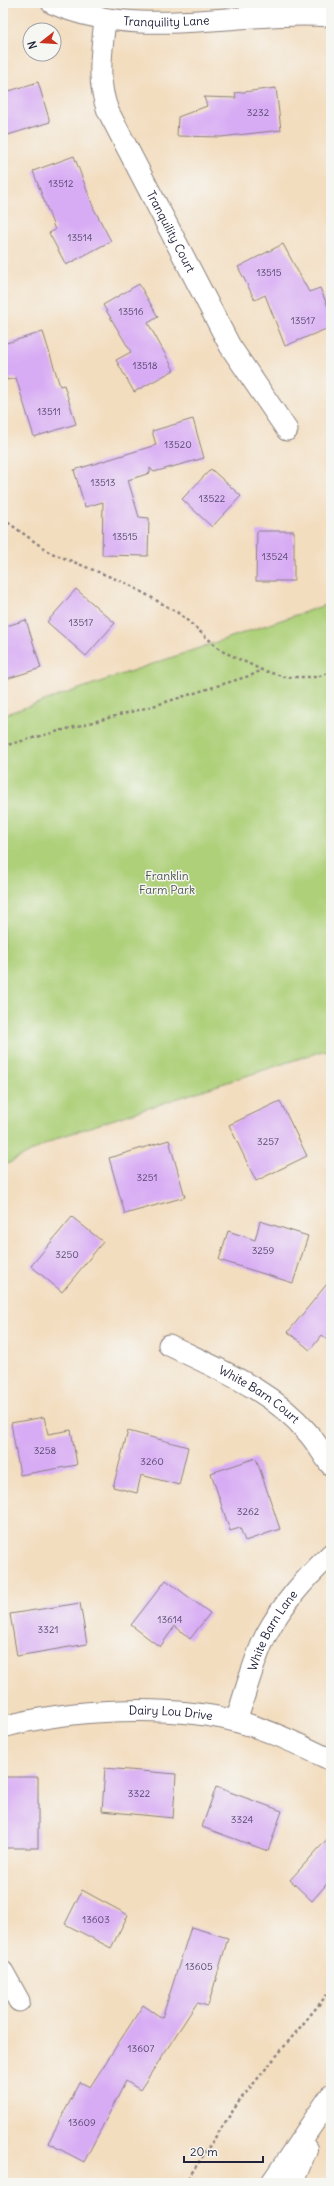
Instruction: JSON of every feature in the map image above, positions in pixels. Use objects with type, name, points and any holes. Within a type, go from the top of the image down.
[{"type":"main road","points":[[272,2183],[325,2104]]},
{"type":"main road","points":[[292,2183],[325,2104]]},
{"type":"street","name":"Tranquility Lane","points":[[52,3],[64,8],[105,19],[131,22],[187,21],[300,14],[331,16]]},
{"type":"street","name":"Tranquility Court","points":[[105,19],[99,76],[103,97],[108,111],[230,346],[287,430]]},
{"type":"street","name":"White Barn Court","points":[[169,1345],[250,1385],[286,1411],[308,1433],[331,1465]]},
{"type":"street","name":"White Barn Lane","points":[[236,1721],[266,1636],[282,1608],[302,1582],[331,1554]]},
{"type":"street","name":"Dairy Lou Drive","points":[[3,1727],[61,1715],[122,1711],[197,1714],[236,1721],[268,1732],[331,1760]]},
{"type":"street","points":[[3,1972],[19,2001]]},
{"type":"path","points":[[3,520],[48,552],[128,584],[180,614],[222,651],[262,670],[285,677],[317,676],[331,672]]},
{"type":"path","points":[[3,746],[153,706],[252,675],[262,670]]},
{"type":"path","points":[[186,2183],[240,2100],[331,1990]]},
{"type":"green space","name":"Franklin Farm Park","points":[[331,603],[331,1050],[322,1051],[60,1137],[3,1166],[3,715]]},
{"type":"building","points":[[38,82],[50,122],[8,135],[3,117],[3,93]]},
{"type":"building","points":[[276,88],[281,130],[221,137],[177,136],[178,117],[207,106],[204,97],[236,98],[235,93]]},
{"type":"building","points":[[74,156],[94,209],[111,241],[66,265],[49,233],[55,230],[33,171]]},
{"type":"building","points":[[283,244],[309,292],[320,288],[331,314],[331,327],[285,346],[265,295],[255,300],[238,267]]},
{"type":"building","points":[[139,284],[158,317],[148,323],[174,370],[134,392],[116,360],[131,352],[103,305]]},
{"type":"building","points":[[43,332],[60,386],[64,385],[76,424],[34,437],[16,378],[7,380],[3,367],[3,344]]},
{"type":"building","points":[[193,419],[204,458],[154,472],[150,468],[150,473],[128,480],[139,517],[149,518],[148,556],[102,555],[103,502],[85,507],[74,470],[156,445],[152,431]]},
{"type":"building","points":[[211,469],[241,496],[212,527],[182,499]]},
{"type":"building","points":[[257,531],[294,531],[294,581],[256,581]]},
{"type":"building","points":[[76,589],[115,623],[86,656],[47,622]]},
{"type":"building","points":[[26,620],[41,668],[3,680],[3,627]]},
{"type":"building","points":[[280,1101],[307,1156],[256,1181],[229,1125]]},
{"type":"building","points":[[169,1140],[185,1197],[125,1214],[109,1158]]},
{"type":"building","points":[[72,1217],[103,1242],[62,1292],[31,1266]]},
{"type":"building","points":[[260,1221],[308,1236],[293,1283],[219,1260],[228,1231],[255,1240]]},
{"type":"building","points":[[331,1279],[331,1343],[322,1335],[310,1350],[288,1332]]},
{"type":"building","points":[[44,1417],[48,1434],[71,1430],[77,1465],[20,1475],[11,1423]]},
{"type":"building","points":[[128,1431],[188,1447],[179,1485],[141,1475],[137,1493],[113,1487]]},
{"type":"building","points":[[256,1458],[280,1529],[245,1541],[240,1528],[230,1531],[211,1473]]},
{"type":"building","points":[[166,1580],[210,1613],[190,1639],[175,1626],[160,1647],[131,1625]]},
{"type":"building","points":[[80,1603],[87,1644],[17,1656],[10,1614]]},
{"type":"building","points":[[105,1768],[176,1774],[173,1818],[102,1811]]},
{"type":"building","points":[[3,1777],[38,1777],[38,1848],[3,1848]]},
{"type":"building","points":[[216,1787],[282,1811],[268,1851],[202,1827]]},
{"type":"building","points":[[331,1835],[331,1879],[312,1901],[290,1880]]},
{"type":"building","points":[[82,1890],[128,1915],[111,1948],[65,1924]]},
{"type":"building","points":[[191,1927],[228,1938],[208,2006],[197,2003],[140,2090],[126,2081],[84,2162],[48,2143],[80,2082],[90,2087],[143,2005],[162,2018]]}]
